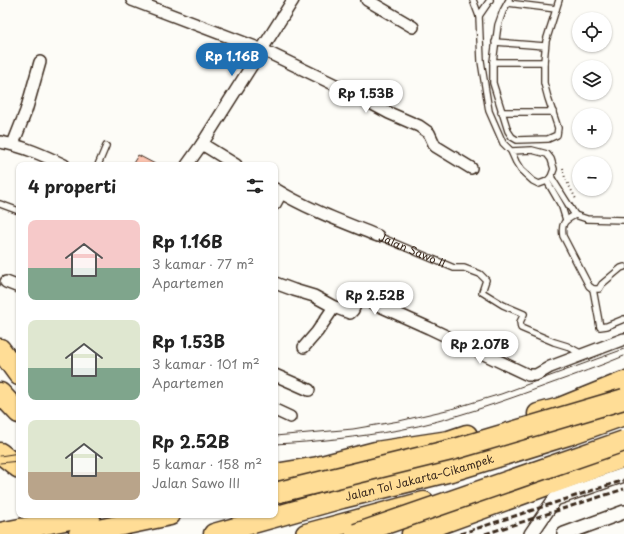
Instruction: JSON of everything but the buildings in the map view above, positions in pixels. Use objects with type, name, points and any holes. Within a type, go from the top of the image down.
[{"type":"highway","points":[[0,349],[16,371]]},
{"type":"highway","points":[[278,474],[318,467],[376,452],[449,441],[560,408],[624,382]]},
{"type":"highway","points":[[0,394],[16,410]]},
{"type":"highway","points":[[278,492],[455,449],[624,399]]},
{"type":"highway","name":"Jalan Tol Jakarta–Cikampek","points":[[278,516],[342,498],[455,470],[568,435],[624,415]]},
{"type":"highway","points":[[356,534],[624,441]]},
{"type":"highway","points":[[306,534],[624,446]]},
{"type":"highway","points":[[0,453],[16,466]]},
{"type":"highway","points":[[412,534],[624,457]]},
{"type":"highway","points":[[424,534],[624,466]]},
{"type":"highway","points":[[278,487],[455,470]]},
{"type":"highway","points":[[0,533],[75,518]]},
{"type":"highway","points":[[78,534],[155,518]]},
{"type":"highway","name":"Jalan Tol Jakarta–Cikampek","points":[[214,534],[271,518]]},
{"type":"street","points":[[132,0],[262,50],[389,113],[419,126],[429,133],[435,146],[471,168]]},
{"type":"street","points":[[189,162],[293,0]]},
{"type":"street","points":[[367,0],[413,27]]},
{"type":"street","points":[[12,144],[26,111],[40,62]]},
{"type":"street","points":[[0,142],[12,144],[57,162]]},
{"type":"street","points":[[202,144],[231,162]]},
{"type":"street","name":"Jalan Sawo II","points":[[278,191],[332,218],[378,236]]},
{"type":"street","points":[[6,282],[16,286]]},
{"type":"street","points":[[278,284],[314,296],[334,307],[350,313],[353,310],[358,298],[362,298],[528,375],[536,375],[550,367],[624,339]]},
{"type":"street","points":[[304,347],[317,332],[334,307]]},
{"type":"street","points":[[278,376],[309,390]]},
{"type":"street","points":[[278,411],[290,417]]},
{"type":"street","points":[[531,534],[555,499],[624,475]]},
{"type":"street","points":[[564,534],[624,512]]},
{"type":"lane","points":[[472,0],[479,16],[481,61],[489,111],[503,143],[511,151],[521,170],[533,181],[539,184],[549,179],[554,169],[551,159],[546,154],[532,150],[511,151]]},
{"type":"lane","points":[[479,16],[490,0]]},
{"type":"lane","points":[[556,9],[509,1],[503,11],[498,25],[493,62],[493,83],[508,131],[512,137],[517,140],[548,139],[556,135],[558,128],[544,83],[544,62],[545,46],[559,0]]},
{"type":"lane","points":[[495,42],[545,46]]},
{"type":"lane","points":[[493,62],[544,62]]},
{"type":"lane","points":[[501,112],[553,112]]},
{"type":"lane","points":[[99,162],[106,146]]},
{"type":"lane","points":[[549,179],[575,215],[587,219],[624,220]]},
{"type":"lane","points":[[549,179],[562,207],[566,220]]},
{"type":"lane","points":[[0,204],[16,210]]},
{"type":"lane","points":[[575,215],[566,220],[563,225],[563,236],[589,286],[593,289],[600,327],[607,326],[624,319]]},
{"type":"lane","name":"Jalan Sawo II","points":[[378,236],[454,268],[464,268],[480,274],[486,280],[482,292],[503,305],[524,314],[520,322],[521,328],[583,354]]},
{"type":"lane","points":[[593,289],[599,289],[602,284],[624,267]]},
{"type":"tram line","points":[[278,436],[353,429],[399,421],[451,409],[501,394],[624,349]]},
{"type":"tram line","points":[[278,444],[321,441],[368,435],[438,421],[476,410],[624,356]]},
{"type":"tram line","points":[[0,456],[16,453]]},
{"type":"tram line","points":[[0,463],[16,461]]},
{"type":"railway","points":[[460,534],[624,480]]},
{"type":"railway","points":[[485,534],[624,489]]}]
